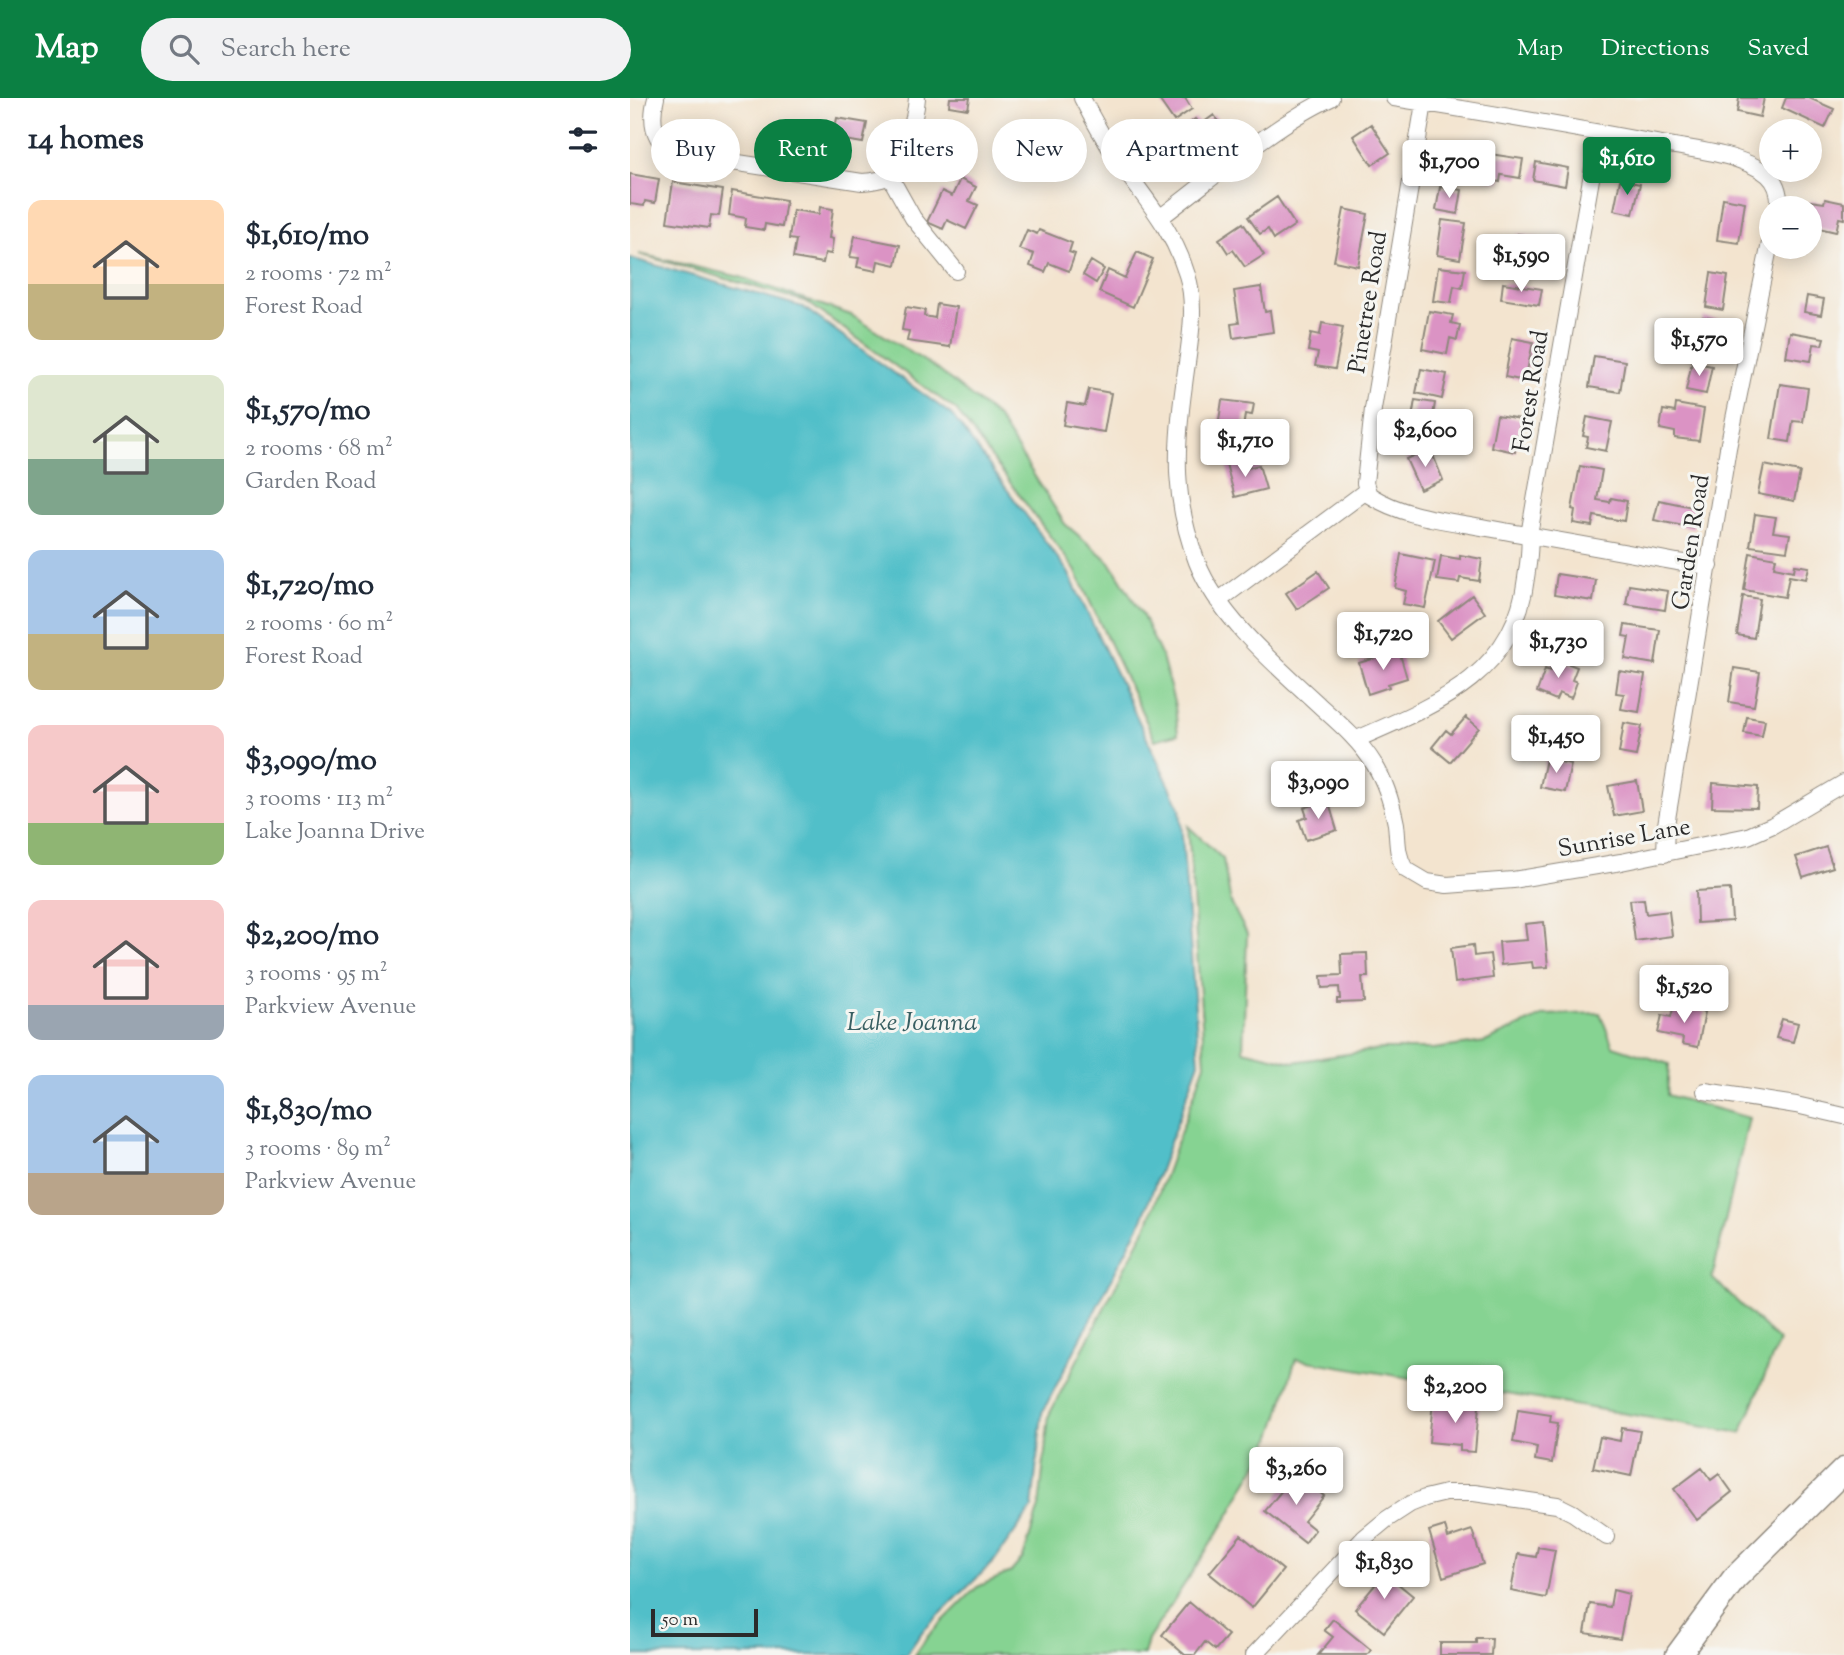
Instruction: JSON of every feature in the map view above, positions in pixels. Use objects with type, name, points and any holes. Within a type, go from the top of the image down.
[{"type":"main road","points":[[1678,1655],[1734,1579],[1844,1470]]},
{"type":"street","points":[[656,98],[653,107],[654,129],[658,141],[673,153],[866,181]]},
{"type":"street","points":[[914,119],[918,98]]},
{"type":"street","points":[[1082,98],[1119,161],[1161,217],[1187,274],[1191,300],[1188,355],[1176,462],[1179,495],[1197,562],[1218,601],[1238,625],[1356,739]]},
{"type":"street","points":[[1161,217],[1291,120],[1331,98]]},
{"type":"street","points":[[1394,98],[1725,156],[1767,174],[1779,191],[1779,196]]},
{"type":"street","name":"Pinetree Road","points":[[1366,491],[1373,409],[1424,103]]},
{"type":"street","name":"Forest Road","points":[[1356,739],[1441,700],[1462,687],[1498,652],[1520,612],[1524,597],[1529,535],[1599,133]]},
{"type":"street","points":[[894,182],[913,218],[956,271]]},
{"type":"street","name":"Garden Road","points":[[1665,854],[1666,825],[1728,448],[1767,259]]},
{"type":"street","points":[[1218,601],[1366,491],[1379,502],[1431,520],[1710,566]]},
{"type":"street","name":"Sunrise Lane","points":[[1356,739],[1374,764],[1386,788],[1395,821],[1398,857],[1403,866],[1409,873],[1427,882],[1447,886],[1513,880],[1665,854],[1748,836],[1773,825],[1844,783]]},
{"type":"street","points":[[1705,1091],[1796,1105],[1844,1116]]},
{"type":"street","points":[[1254,1655],[1364,1538],[1410,1504],[1425,1498],[1446,1493],[1474,1493],[1557,1505],[1607,1537]]},
{"type":"green space","points":[[639,254],[740,277],[851,315],[937,369],[997,417],[1065,524],[1110,562],[1142,614],[1162,657],[1175,706],[1178,734],[1155,740],[1075,570],[956,410],[807,302]]},
{"type":"green space","points":[[1188,826],[1223,859],[1231,903],[1247,934],[1243,1050],[1293,1062],[1382,1049],[1434,1049],[1485,1042],[1544,1015],[1600,1013],[1613,1046],[1669,1064],[1667,1095],[1749,1118],[1712,1278],[1779,1341],[1741,1433],[1296,1359],[1267,1448],[1232,1511],[1148,1640],[1144,1655],[915,1655],[928,1636],[977,1587],[1011,1572],[1023,1558],[1039,1507],[1049,1415],[1148,1223],[1205,1064]]},
{"type":"water","name":"Lake Joanna","points":[[630,258],[803,307],[952,415],[1068,572],[1180,808],[1199,1062],[1142,1220],[1042,1413],[1032,1508],[994,1561],[922,1632],[906,1655],[630,1655]]},
{"type":"building","points":[[950,98],[970,98],[968,109],[949,106]]},
{"type":"building","points":[[1158,98],[1185,98],[1192,109],[1173,119]]},
{"type":"building","points":[[1739,98],[1764,98],[1760,117],[1737,112]]},
{"type":"building","points":[[1786,98],[1809,98],[1834,109],[1825,128],[1822,127],[1822,119],[1806,119],[1782,108]]},
{"type":"building","points":[[852,120],[866,123],[863,143],[852,141]]},
{"type":"building","points":[[1371,124],[1390,153],[1372,165],[1353,136]]},
{"type":"building","points":[[1453,145],[1469,148],[1465,171],[1449,168]]},
{"type":"building","points":[[1490,154],[1523,159],[1520,178],[1501,175],[1500,182],[1485,179]]},
{"type":"building","points":[[1536,162],[1568,168],[1565,186],[1533,180]]},
{"type":"building","points":[[630,174],[651,178],[651,182],[658,182],[655,203],[645,201],[644,206],[630,204]]},
{"type":"building","points":[[1620,180],[1640,184],[1633,214],[1614,210]]},
{"type":"building","points":[[673,182],[723,190],[719,216],[711,215],[709,228],[667,222]]},
{"type":"building","points":[[959,182],[976,187],[969,201],[978,205],[966,229],[947,220],[943,229],[927,222],[942,191],[952,196]]},
{"type":"building","points":[[1440,187],[1462,190],[1458,214],[1436,210]]},
{"type":"building","points":[[732,191],[786,200],[782,227],[765,224],[764,230],[745,227],[746,218],[729,215]]},
{"type":"building","points":[[1277,197],[1295,225],[1274,239],[1268,229],[1260,234],[1248,217]]},
{"type":"building","points":[[1723,198],[1745,202],[1739,243],[1717,240]]},
{"type":"building","points":[[1825,199],[1844,203],[1844,219],[1839,218],[1836,232],[1822,229]]},
{"type":"building","points":[[820,207],[833,209],[829,238],[833,239],[831,254],[825,253],[823,263],[793,258],[796,240],[789,239],[793,210],[819,214]]},
{"type":"building","points":[[1344,209],[1368,214],[1358,266],[1334,261]]},
{"type":"building","points":[[1442,220],[1466,223],[1460,259],[1437,255]]},
{"type":"building","points":[[1243,223],[1264,255],[1245,267],[1233,250],[1228,253],[1219,239]]},
{"type":"building","points":[[1027,230],[1037,234],[1039,230],[1072,243],[1069,252],[1075,254],[1069,271],[1049,263],[1045,272],[1030,266],[1034,254],[1019,249]]},
{"type":"building","points":[[1518,234],[1540,238],[1534,273],[1512,269]]},
{"type":"building","points":[[855,236],[900,245],[896,265],[878,261],[876,271],[857,267],[859,258],[850,257]]},
{"type":"building","points":[[1137,252],[1153,259],[1133,307],[1099,292],[1108,270],[1125,278]]},
{"type":"building","points":[[1091,261],[1104,269],[1096,283],[1083,275]]},
{"type":"building","points":[[1438,267],[1465,270],[1462,288],[1454,286],[1451,303],[1433,301]]},
{"type":"building","points":[[1711,273],[1728,276],[1723,310],[1706,307]]},
{"type":"building","points":[[1503,283],[1542,289],[1539,305],[1501,299]]},
{"type":"building","points":[[1261,287],[1265,312],[1270,311],[1273,332],[1233,338],[1231,324],[1239,323],[1234,291]]},
{"type":"building","points":[[1807,296],[1824,299],[1821,315],[1804,312]]},
{"type":"building","points":[[937,304],[956,307],[950,347],[907,341],[909,331],[902,330],[906,307],[925,310],[924,316],[935,318]]},
{"type":"building","points":[[1429,311],[1453,315],[1451,323],[1460,325],[1457,340],[1450,338],[1447,354],[1422,349]]},
{"type":"building","points":[[1703,317],[1721,320],[1715,352],[1697,348]]},
{"type":"building","points":[[1322,323],[1343,327],[1335,369],[1315,366],[1318,353],[1308,351],[1311,333],[1320,335]]},
{"type":"building","points":[[1790,332],[1824,338],[1822,345],[1814,344],[1811,361],[1786,357]]},
{"type":"building","points":[[1512,338],[1533,342],[1525,381],[1505,377]]},
{"type":"building","points":[[1594,356],[1625,361],[1620,392],[1589,387]]},
{"type":"building","points":[[1692,362],[1712,366],[1706,394],[1686,390]]},
{"type":"building","points":[[1421,369],[1447,374],[1442,399],[1416,393]]},
{"type":"building","points":[[1780,384],[1808,388],[1803,422],[1793,421],[1790,442],[1771,439]]},
{"type":"building","points":[[1089,389],[1111,393],[1104,432],[1063,425],[1067,403],[1085,406]]},
{"type":"building","points":[[1222,400],[1254,404],[1252,415],[1245,414],[1242,437],[1217,434]]},
{"type":"building","points":[[1415,400],[1435,403],[1433,416],[1444,418],[1441,433],[1435,432],[1433,441],[1414,437],[1416,425],[1411,424]]},
{"type":"building","points":[[1676,404],[1704,409],[1699,441],[1675,438],[1675,432],[1660,429],[1663,410],[1675,412]]},
{"type":"building","points":[[1497,415],[1521,419],[1515,452],[1491,447]]},
{"type":"building","points":[[1587,417],[1612,422],[1606,451],[1586,447],[1588,437],[1583,436]]},
{"type":"building","points":[[1430,448],[1443,480],[1420,490],[1406,459]]},
{"type":"building","points":[[1242,460],[1244,469],[1259,465],[1266,489],[1235,497],[1226,464]]},
{"type":"building","points":[[1764,465],[1800,472],[1794,501],[1758,494]]},
{"type":"building","points":[[1580,466],[1602,470],[1597,500],[1610,502],[1611,498],[1627,501],[1624,521],[1594,516],[1592,526],[1573,523],[1575,510],[1572,509]]},
{"type":"building","points":[[1659,500],[1697,508],[1693,528],[1654,520]]},
{"type":"building","points":[[1755,514],[1776,517],[1773,532],[1790,534],[1787,551],[1750,546]]},
{"type":"building","points":[[1750,553],[1776,558],[1774,567],[1794,571],[1795,565],[1809,567],[1806,579],[1789,576],[1785,597],[1744,590]]},
{"type":"building","points":[[1401,554],[1435,561],[1425,608],[1403,604],[1406,591],[1395,588]]},
{"type":"building","points":[[1460,555],[1482,559],[1479,581],[1460,578],[1459,583],[1437,580],[1441,556],[1460,559]]},
{"type":"building","points":[[1318,571],[1329,588],[1297,609],[1286,593]]},
{"type":"building","points":[[1557,574],[1596,580],[1593,601],[1554,595]]},
{"type":"building","points":[[1629,585],[1668,591],[1665,610],[1626,604]]},
{"type":"building","points":[[1472,595],[1485,613],[1451,638],[1438,621]]},
{"type":"building","points":[[1743,596],[1760,599],[1754,638],[1737,635]]},
{"type":"building","points":[[1625,625],[1660,630],[1655,664],[1625,659],[1629,637],[1623,636]]},
{"type":"building","points":[[1399,651],[1407,678],[1368,694],[1359,663]]},
{"type":"building","points":[[1554,658],[1577,667],[1572,680],[1577,682],[1571,698],[1559,693],[1556,700],[1537,692],[1545,669],[1550,671]]},
{"type":"building","points":[[1734,668],[1760,672],[1754,706],[1729,702]]},
{"type":"building","points":[[1619,671],[1645,675],[1639,712],[1621,709],[1624,694],[1616,693]]},
{"type":"building","points":[[1466,717],[1479,728],[1450,762],[1432,747],[1446,730],[1451,734]]},
{"type":"building","points":[[1747,717],[1765,720],[1762,736],[1744,733]]},
{"type":"building","points":[[1624,723],[1642,726],[1636,756],[1619,753]]},
{"type":"building","points":[[1546,759],[1571,764],[1565,792],[1540,787]]},
{"type":"building","points":[[1637,781],[1642,811],[1614,816],[1608,786]]},
{"type":"building","points":[[1713,783],[1758,787],[1757,808],[1712,807]]},
{"type":"building","points":[[1328,800],[1337,830],[1306,840],[1299,820],[1307,817],[1304,808]]},
{"type":"building","points":[[1826,847],[1833,867],[1803,877],[1796,857]]},
{"type":"building","points":[[1730,889],[1732,921],[1697,923],[1696,891]]},
{"type":"building","points":[[1644,899],[1646,914],[1669,911],[1672,936],[1635,941],[1630,900]]},
{"type":"building","points":[[1544,922],[1548,967],[1533,968],[1532,962],[1501,965],[1499,942],[1527,940],[1525,924]]},
{"type":"building","points":[[1473,945],[1474,956],[1490,954],[1493,978],[1455,983],[1451,948]]},
{"type":"building","points":[[1367,953],[1368,977],[1362,977],[1364,1002],[1337,1003],[1337,999],[1340,999],[1339,987],[1322,988],[1321,976],[1342,975],[1341,954]]},
{"type":"building","points":[[1674,1005],[1705,1012],[1698,1047],[1682,1044],[1683,1038],[1658,1033],[1662,1015],[1671,1017]]},
{"type":"building","points":[[1782,1019],[1798,1023],[1793,1042],[1776,1038]]},
{"type":"building","points":[[1433,1401],[1479,1406],[1475,1452],[1460,1451],[1460,1445],[1429,1442]]},
{"type":"building","points":[[1518,1410],[1551,1415],[1550,1422],[1558,1423],[1552,1463],[1535,1460],[1537,1447],[1513,1442]]},
{"type":"building","points":[[1622,1428],[1640,1431],[1631,1476],[1593,1468],[1600,1437],[1620,1441]]},
{"type":"building","points":[[1702,1468],[1711,1480],[1719,1474],[1732,1492],[1697,1520],[1674,1489]]},
{"type":"building","points":[[1296,1473],[1324,1496],[1304,1521],[1315,1530],[1305,1543],[1265,1511]]},
{"type":"building","points":[[1445,1526],[1448,1538],[1472,1530],[1483,1564],[1443,1577],[1429,1531]]},
{"type":"building","points":[[1241,1535],[1283,1570],[1252,1608],[1209,1573]]},
{"type":"building","points":[[1538,1547],[1555,1550],[1546,1598],[1511,1591],[1518,1554],[1536,1557]]},
{"type":"building","points":[[1380,1569],[1413,1596],[1384,1632],[1355,1609],[1375,1585],[1371,1581]]},
{"type":"building","points":[[1613,1590],[1629,1594],[1620,1639],[1585,1633],[1590,1604],[1610,1607]]},
{"type":"building","points":[[1189,1602],[1228,1635],[1215,1650],[1205,1642],[1195,1655],[1185,1655],[1162,1635]]},
{"type":"building","points":[[1333,1619],[1371,1650],[1367,1655],[1318,1655],[1333,1637],[1324,1630]]},
{"type":"building","points":[[1476,1638],[1492,1638],[1491,1655],[1440,1655],[1440,1643],[1476,1643]]}]
